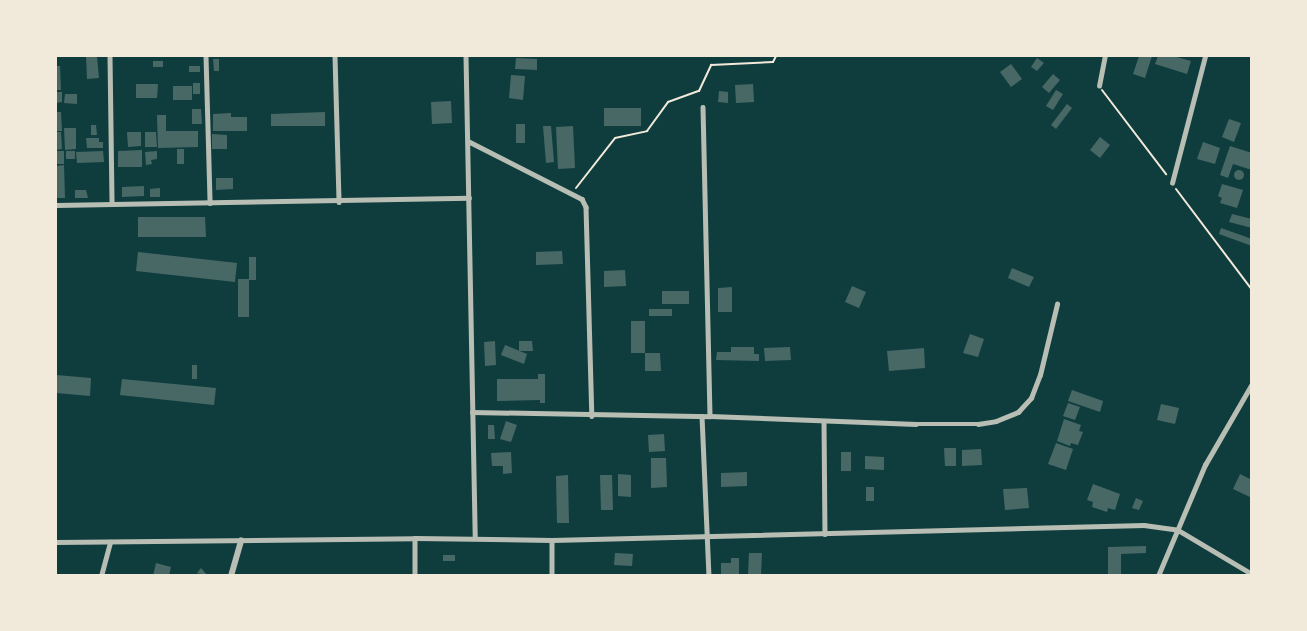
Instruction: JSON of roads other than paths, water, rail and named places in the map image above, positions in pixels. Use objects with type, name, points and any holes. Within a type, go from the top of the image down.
[{"type":"street","points":[[110,56],[112,204]]},
{"type":"street","points":[[206,56],[210,203]]},
{"type":"street","points":[[335,56],[339,202]]},
{"type":"street","points":[[466,56],[475,538]]},
{"type":"street","points":[[1099,86],[1105,56]]},
{"type":"street","points":[[1172,183],[1205,56]]},
{"type":"street","points":[[703,107],[710,416]]},
{"type":"street","points":[[468,141],[572,193],[582,199],[586,207],[592,416]]},
{"type":"street","points":[[56,205],[469,198]]},
{"type":"street","points":[[472,412],[978,424],[996,421],[1018,412],[1031,398],[1040,375],[1057,304]]},
{"type":"street","points":[[1158,576],[1205,465],[1251,387]]},
{"type":"street","points":[[702,416],[709,576]]},
{"type":"street","points":[[824,421],[825,534]]},
{"type":"street","points":[[56,542],[415,538],[552,540],[1144,525],[1178,530],[1251,574]]},
{"type":"street","points":[[415,538],[415,576]]},
{"type":"street","points":[[231,576],[241,540]]},
{"type":"street","points":[[552,540],[552,576]]},
{"type":"street","points":[[101,576],[110,542]]}]
